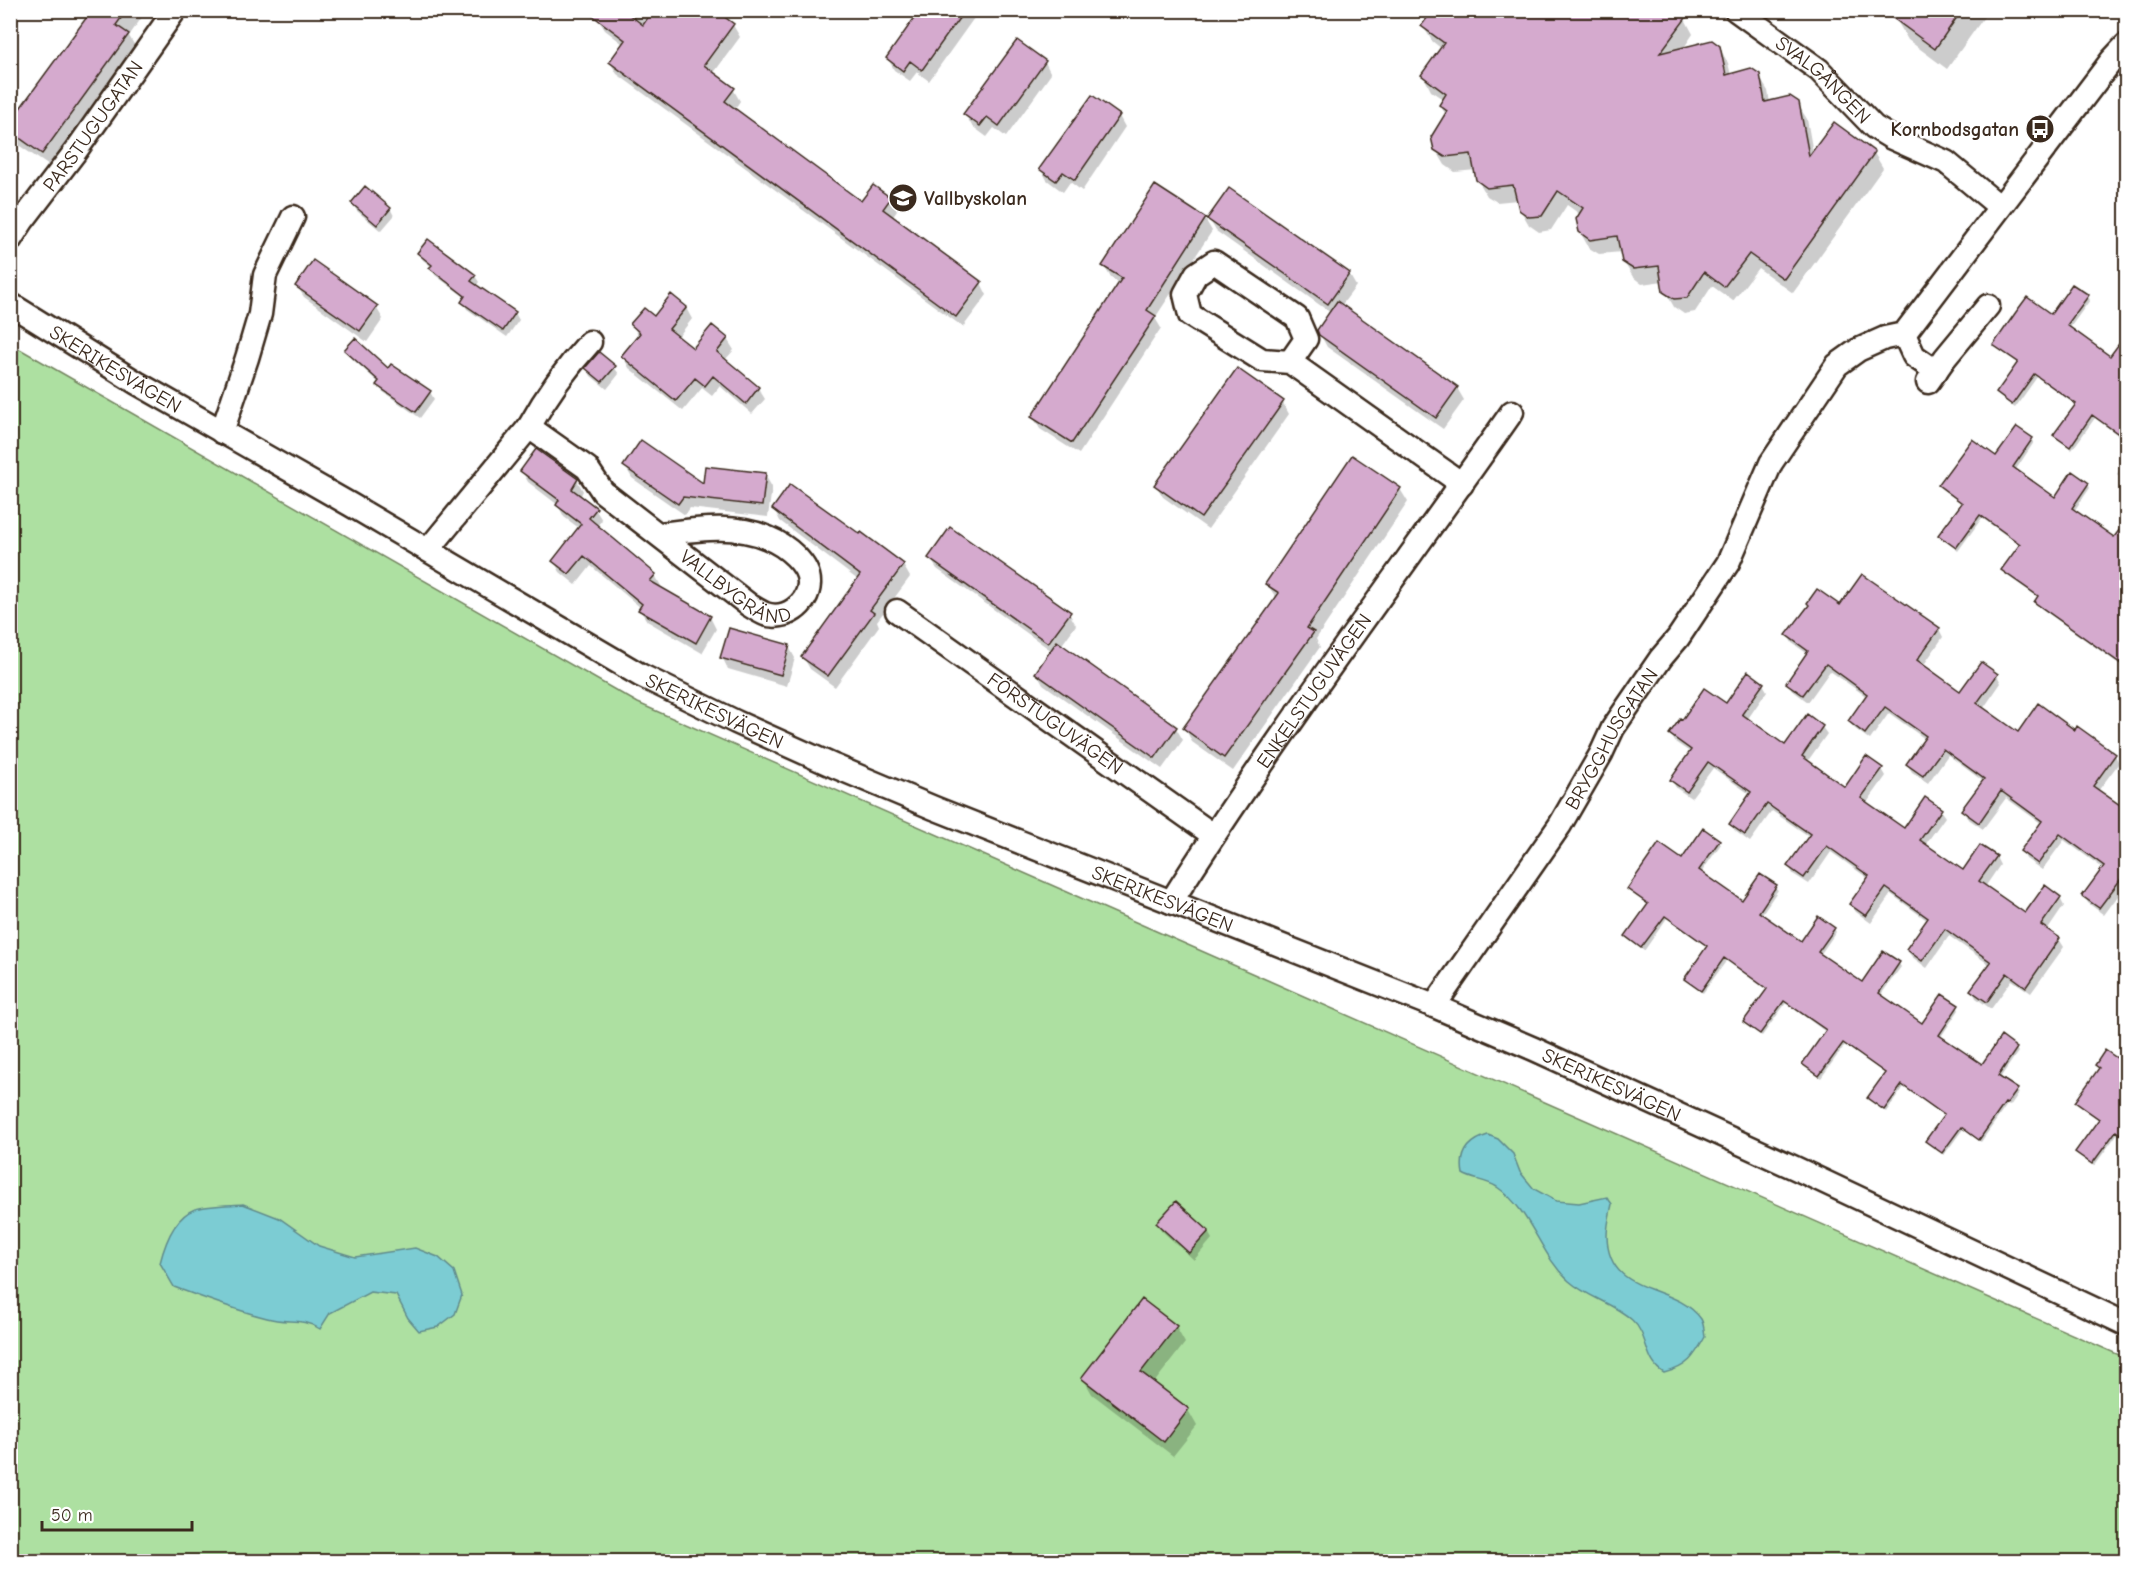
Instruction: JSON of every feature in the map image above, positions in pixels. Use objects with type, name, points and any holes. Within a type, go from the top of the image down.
[{"type":"street","name":"PARSTUGUGATAN","points":[[10,240],[17,216],[75,152],[175,10]]},
{"type":"street","name":"SVALGÅNGEN","points":[[1736,10],[1819,70],[1874,127],[1892,138],[1946,162],[2000,207]]},
{"type":"street","points":[[1988,306],[1932,376],[1914,356],[1904,334],[2112,60],[2127,45]]},
{"type":"street","points":[[222,432],[260,314],[265,275],[293,217]]},
{"type":"street","points":[[1290,362],[1306,339],[1297,318],[1214,262],[1196,274],[1185,294],[1190,315],[1262,360],[1290,362],[1309,378],[1372,419],[1462,484]]},
{"type":"street","name":"SKERIKESVÄGEN","points":[[10,304],[137,383],[640,675],[736,722],[894,791],[1434,1006],[1534,1049],[1795,1168],[2127,1324]]},
{"type":"street","name":"BRYGGHUSGATAN","points":[[1434,1006],[1560,825],[1601,754],[1613,728],[1661,658],[1678,638],[1728,563],[1771,463],[1837,365],[1858,350],[1885,338],[1904,334]]},
{"type":"street","points":[[428,550],[529,427],[572,362],[591,342]]},
{"type":"street","name":"ENKELSTUGUVÄGEN","points":[[1171,902],[1213,835],[1512,412]]},
{"type":"street","name":"VALLBYGRÄND","points":[[529,427],[587,468],[603,492],[749,604],[765,614],[777,616],[787,613],[797,608],[805,597],[809,583],[804,568],[794,554],[769,538],[729,529],[658,534]]},
{"type":"street","name":"FÖRSTUGUVÄGEN","points":[[897,611],[1213,835]]},
{"type":"green space","points":[[11,344],[638,703],[2126,1358],[2126,1561],[11,1561]]},
{"type":"water","points":[[1488,1135],[1498,1139],[1513,1154],[1520,1172],[1534,1189],[1556,1201],[1579,1203],[1607,1197],[1612,1204],[1607,1236],[1610,1256],[1618,1270],[1630,1279],[1689,1307],[1702,1321],[1705,1337],[1685,1364],[1664,1373],[1658,1368],[1632,1320],[1569,1281],[1550,1258],[1519,1208],[1509,1197],[1493,1185],[1463,1174],[1462,1160],[1466,1149],[1470,1144]]},
{"type":"water","points":[[243,1204],[279,1218],[319,1246],[355,1257],[415,1248],[438,1257],[454,1271],[462,1295],[455,1314],[438,1327],[419,1331],[408,1318],[396,1295],[370,1292],[330,1313],[320,1329],[307,1323],[274,1320],[255,1315],[174,1287],[160,1263],[176,1224],[195,1209]]},
{"type":"building","points":[[92,10],[127,10],[116,25],[129,34],[42,154],[10,131],[10,122]]},
{"type":"building","points":[[585,10],[623,10],[643,25],[653,10],[715,10],[734,24],[704,65],[735,88],[725,101],[861,201],[873,185],[891,198],[883,209],[982,282],[956,317],[609,62],[625,40]]},
{"type":"building","points":[[920,10],[965,10],[922,70],[910,61],[903,71],[886,58]]},
{"type":"building","points":[[1433,10],[1675,10],[1686,18],[1660,53],[1712,40],[1720,46],[1726,75],[1751,68],[1760,74],[1765,102],[1790,96],[1799,102],[1809,156],[1834,122],[1875,152],[1784,279],[1749,254],[1724,287],[1704,272],[1687,298],[1674,299],[1663,292],[1659,266],[1633,269],[1622,262],[1617,236],[1590,240],[1579,232],[1576,219],[1583,208],[1558,191],[1542,216],[1529,217],[1519,210],[1513,185],[1487,188],[1476,180],[1471,154],[1445,157],[1434,150],[1431,137],[1447,111],[1439,105],[1446,94],[1421,75],[1444,43],[1421,26]]},
{"type":"building","points":[[1882,10],[1962,10],[1935,49]]},
{"type":"building","points":[[1017,40],[1046,61],[999,126],[987,117],[980,126],[963,114]]},
{"type":"building","points":[[1092,95],[1120,115],[1075,180],[1063,172],[1056,181],[1039,169]]},
{"type":"building","points":[[1155,185],[1206,218],[1147,310],[1156,316],[1072,443],[1031,417],[1122,278],[1102,266]]},
{"type":"building","points":[[365,186],[391,208],[377,225],[351,203]]},
{"type":"building","points":[[1229,188],[1350,273],[1328,304],[1207,219]]},
{"type":"building","points":[[428,239],[476,275],[471,281],[516,312],[503,331],[461,302],[465,296],[429,268],[432,265],[417,253]]},
{"type":"building","points":[[313,260],[378,306],[360,331],[295,286]]},
{"type":"building","points":[[2072,284],[2089,295],[2067,325],[2110,356],[2127,333],[2127,440],[2092,415],[2070,447],[2053,435],[2076,404],[2034,374],[2012,405],[1996,393],[2018,362],[1993,345],[2016,312],[2027,297],[2051,314]]},
{"type":"building","points":[[671,294],[687,307],[669,329],[693,348],[712,325],[728,338],[717,352],[759,387],[746,404],[713,376],[705,386],[695,378],[676,401],[621,356],[640,333],[630,324],[644,308],[654,316]]},
{"type":"building","points":[[1337,301],[1458,387],[1436,418],[1319,335],[1317,330]]},
{"type":"building","points":[[355,338],[388,368],[391,364],[431,391],[416,412],[376,385],[379,381],[344,350]]},
{"type":"building","points":[[599,352],[616,366],[602,382],[585,368]]},
{"type":"building","points":[[1237,368],[1284,401],[1201,518],[1154,485]]},
{"type":"building","points":[[2017,427],[2033,438],[2013,467],[2055,497],[2072,471],[2089,483],[2072,508],[2114,537],[2127,520],[2127,668],[2034,602],[2038,596],[2001,570],[2020,544],[1980,515],[1956,548],[1938,535],[1962,503],[1938,485],[1972,439],[1996,456]]},
{"type":"building","points":[[641,440],[703,483],[705,466],[766,473],[762,506],[683,497],[678,504],[623,466]]},
{"type":"building","points":[[536,449],[578,479],[572,489],[597,508],[589,518],[656,574],[650,581],[711,616],[696,643],[638,610],[642,604],[584,556],[569,574],[552,561],[581,524],[556,505],[559,500],[520,471]]},
{"type":"building","points":[[1352,455],[1401,488],[1307,628],[1314,632],[1224,758],[1183,728],[1279,593],[1265,584]]},
{"type":"building","points":[[790,484],[904,564],[870,610],[874,613],[828,676],[801,657],[860,575],[772,509]]},
{"type":"building","points":[[950,527],[1071,612],[1048,643],[928,558]]},
{"type":"building","points":[[1862,574],[1940,628],[1917,660],[1960,691],[1981,662],[1998,674],[1977,703],[2018,732],[2038,703],[2075,730],[2077,726],[2116,754],[2093,786],[2127,810],[2127,871],[2099,908],[2082,896],[2104,866],[2060,834],[2038,864],[2020,851],[2042,821],[2001,791],[1979,823],[1961,810],[1984,779],[1943,749],[1923,776],[1906,764],[1926,736],[1885,707],[1865,734],[1848,721],[1867,694],[1826,664],[1803,695],[1786,683],[1808,651],[1786,635],[1809,605],[1807,603],[1817,589],[1840,605]]},
{"type":"building","points":[[729,628],[790,645],[781,675],[720,658]]},
{"type":"building","points":[[1057,641],[1177,727],[1155,758],[1035,673]]},
{"type":"building","points":[[1748,671],[1764,683],[1742,714],[1785,745],[1807,714],[1823,726],[1802,756],[1845,787],[1866,756],[1883,768],[1861,798],[1904,828],[1925,797],[1942,809],[1920,840],[1963,870],[1980,845],[1997,856],[1979,881],[2025,913],[2045,885],[2061,897],[2041,925],[2060,938],[2026,987],[2007,973],[1987,1002],[1970,990],[1991,962],[1945,929],[1922,961],[1906,949],[1928,918],[1886,888],[1866,916],[1849,904],[1869,876],[1827,846],[1804,878],[1787,866],[1810,834],[1767,804],[1745,835],[1729,824],[1751,792],[1708,762],[1687,792],[1670,780],[1691,750],[1669,734],[1680,719],[1682,720],[1704,688],[1726,703]]},
{"type":"building","points":[[1703,828],[1720,840],[1699,870],[1742,900],[1760,874],[1777,885],[1759,912],[1801,941],[1818,916],[1835,928],[1818,952],[1862,982],[1883,951],[1900,962],[1879,993],[1922,1023],[1942,994],[1959,1005],[1939,1035],[1982,1064],[2001,1036],[2017,1048],[1998,1076],[2018,1089],[2007,1104],[2005,1103],[1979,1140],[1961,1127],[1942,1153],[1925,1141],[1944,1115],[1902,1085],[1884,1110],[1867,1098],[1885,1073],[1843,1043],[1819,1076],[1802,1064],[1826,1030],[1784,1001],[1760,1034],[1743,1022],[1767,989],[1724,958],[1701,991],[1684,979],[1707,946],[1665,916],[1641,948],[1625,936],[1648,904],[1627,889],[1659,843],[1682,859]]},
{"type":"building","points":[[2105,1050],[2127,1065],[2127,1139],[2116,1131],[2092,1164],[2075,1152],[2099,1119],[2075,1102],[2099,1068],[2095,1065]]},
{"type":"building","points":[[1176,1201],[1209,1231],[1189,1253],[1156,1223]]},
{"type":"building","points":[[1142,1299],[1177,1326],[1141,1372],[1189,1409],[1164,1442],[1081,1378]]},
{"type":"place","name":"Kornbodsgatan","points":[[2040,129]]},
{"type":"place","name":"Vallbyskolan","points":[[903,198]]}]
